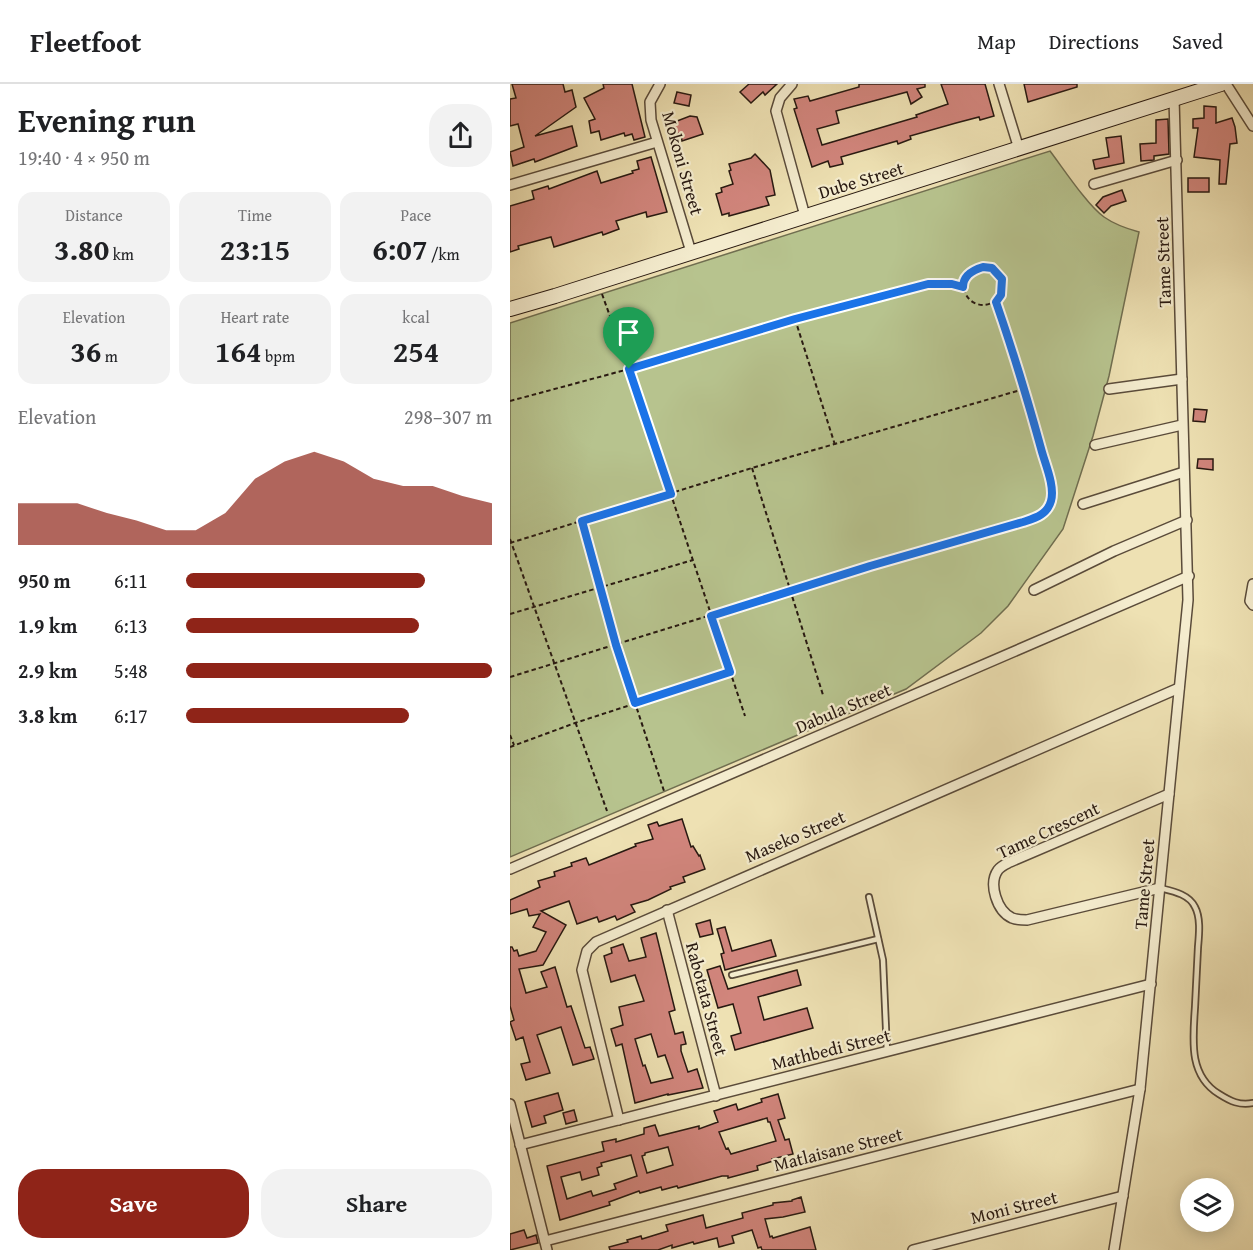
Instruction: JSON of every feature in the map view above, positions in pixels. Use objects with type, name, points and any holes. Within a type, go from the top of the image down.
[{"type":"street","name":"Mokoni Street","points":[[660,84],[650,102],[651,120],[692,252]]},
{"type":"street","points":[[793,84],[780,98],[776,111],[805,216]]},
{"type":"street","points":[[999,84],[1018,149]]},
{"type":"street","points":[[1224,84],[1253,126]]},
{"type":"street","name":"Dube Street","points":[[510,309],[1018,149],[1174,98],[1197,88],[1224,84]]},
{"type":"street","name":"Tame Street","points":[[1114,1250],[1140,1089],[1188,600],[1174,98]]},
{"type":"street","points":[[510,185],[657,142]]},
{"type":"street","points":[[1094,184],[1177,160]]},
{"type":"street","points":[[1109,389],[1182,379]]},
{"type":"street","points":[[1095,445],[1182,425]]},
{"type":"street","points":[[1083,504],[1184,472]]},
{"type":"street","points":[[1034,590],[1114,551],[1186,520]]},
{"type":"street","name":"Dabula Street","points":[[510,869],[1189,576]]},
{"type":"street","points":[[1253,584],[1250,601],[1253,605]]},
{"type":"street","name":"Maseko Street","points":[[619,1120],[583,977],[582,963],[587,951],[596,942],[1179,688]]},
{"type":"street","name":"Tame Crescent","points":[[1160,888],[1027,920],[1017,920],[1005,914],[999,904],[993,883],[998,871],[1010,862],[1169,794]]},
{"type":"street","name":"Rabotata Street","points":[[667,910],[716,1096]]},
{"type":"street","name":"Mathbedi Street","points":[[520,1145],[1151,984]]},
{"type":"street","name":"Matlaisane Street","points":[[546,1245],[1140,1089]]},
{"type":"street","points":[[510,1104],[546,1245]]},
{"type":"street","name":"Moni Street","points":[[913,1250],[1123,1196]]},
{"type":"lane","points":[[1160,888],[1185,896],[1194,904],[1196,910],[1198,944],[1193,1043],[1195,1063],[1200,1074],[1213,1090],[1238,1104],[1253,1103]]},
{"type":"lane","points":[[869,897],[883,960],[887,1052]]},
{"type":"lane","points":[[732,975],[878,939]]},
{"type":"path","points":[[983,267],[992,268],[1002,279],[1003,287],[996,302],[991,305],[981,305],[970,300],[964,293],[963,287],[967,275],[983,267]]},
{"type":"path","points":[[598,282],[745,716]]},
{"type":"path","points":[[510,401],[629,369],[795,319],[928,284],[952,284],[963,287]]},
{"type":"path","points":[[510,677],[1023,522],[1042,514],[1048,508],[1052,494],[1025,388],[996,302]]},
{"type":"path","points":[[795,319],[835,445]]},
{"type":"path","points":[[607,811],[510,542],[1025,388]]},
{"type":"path","points":[[752,468],[823,694]]},
{"type":"path","points":[[582,521],[616,645],[668,802]]},
{"type":"path","points":[[510,614],[693,560]]},
{"type":"path","points":[[510,735],[512,746],[730,672]]},
{"type":"green space","points":[[1050,151],[1083,196],[1098,212],[1112,222],[1139,232],[1109,376],[1093,436],[1063,529],[1008,606],[981,633],[906,689],[510,857],[510,323]]},
{"type":"building","points":[[512,84],[563,84],[565,92],[572,90],[576,107],[535,136],[572,126],[577,146],[535,162],[534,159],[513,166],[510,152],[524,147],[518,124],[510,126],[510,99],[516,98]]},
{"type":"building","points":[[603,84],[632,84],[645,137],[634,140],[632,134],[625,136],[624,133],[601,140],[599,131],[591,133],[589,121],[595,119],[584,98],[604,88]]},
{"type":"building","points":[[749,84],[777,84],[765,95],[763,92],[751,103],[740,92]]},
{"type":"building","points":[[859,84],[925,84],[925,87],[917,89],[922,97],[911,104],[907,92],[836,111],[839,123],[817,129],[822,145],[917,117],[916,115],[948,104],[941,84],[985,84],[994,116],[956,123],[910,136],[911,139],[898,144],[897,141],[841,157],[843,164],[830,167],[828,161],[812,167],[794,109],[797,108],[794,99],[808,96],[810,101],[859,87]]},
{"type":"building","points":[[1024,84],[1077,84],[1077,87],[1028,102]]},
{"type":"building","points":[[677,92],[691,95],[689,106],[674,103]]},
{"type":"building","points":[[1204,106],[1216,107],[1216,123],[1232,118],[1235,127],[1237,143],[1230,144],[1226,184],[1219,184],[1220,160],[1194,157],[1198,128],[1193,128],[1193,119],[1204,118]]},
{"type":"building","points":[[690,116],[697,117],[703,134],[682,141],[681,133],[676,134],[672,123]]},
{"type":"building","points":[[1168,119],[1169,154],[1154,156],[1154,160],[1141,161],[1140,144],[1156,143],[1156,120]]},
{"type":"building","points":[[1121,136],[1124,163],[1095,169],[1093,160],[1109,157],[1106,138]]},
{"type":"building","points":[[755,154],[770,170],[775,195],[766,197],[769,205],[729,216],[729,213],[722,215],[716,194],[722,192],[721,188],[733,184],[729,164],[751,158]]},
{"type":"building","points":[[651,157],[667,212],[647,217],[646,212],[616,221],[619,229],[603,235],[602,232],[554,247],[551,237],[518,246],[519,249],[510,252],[510,206],[534,199],[532,191],[548,186],[549,189],[597,171],[601,183],[633,173],[632,171],[639,169],[637,161]]},
{"type":"building","points":[[1188,178],[1209,178],[1209,192],[1188,192]]},
{"type":"building","points":[[1122,190],[1126,201],[1111,206],[1104,213],[1096,205],[1103,197]]},
{"type":"building","points":[[1194,409],[1207,410],[1205,422],[1193,421]]},
{"type":"building","points":[[1198,459],[1213,459],[1213,470],[1197,468]]},
{"type":"building","points":[[682,819],[691,847],[693,846],[700,855],[705,869],[683,877],[685,882],[670,887],[671,889],[631,905],[635,912],[617,920],[615,916],[599,922],[597,917],[577,924],[569,901],[541,911],[566,925],[543,965],[519,969],[526,993],[547,987],[541,972],[555,967],[567,1007],[571,1006],[585,1048],[590,1047],[594,1059],[573,1065],[561,1027],[537,1035],[550,1073],[526,1080],[521,1064],[530,1062],[523,1037],[516,1040],[510,1022],[514,1020],[510,1006],[510,947],[514,951],[517,950],[519,956],[536,951],[546,932],[533,927],[540,914],[529,916],[527,909],[510,914],[510,900],[540,887],[538,881],[555,876],[554,872],[572,866],[571,863],[586,858],[589,865],[636,846],[635,844],[653,839],[648,825],[657,822],[659,826]]},
{"type":"building","points":[[710,920],[713,934],[700,937],[696,924]]},
{"type":"building","points":[[725,927],[732,951],[771,940],[776,956],[725,970],[721,954],[724,953],[717,929]]},
{"type":"building","points":[[656,933],[675,1010],[669,1012],[675,1034],[683,1032],[686,1044],[681,1045],[681,1051],[688,1072],[697,1069],[703,1088],[635,1103],[622,1044],[616,1046],[611,1029],[623,1025],[619,1007],[644,1001],[635,975],[611,982],[604,956],[612,953],[611,948],[623,944],[629,961],[646,957],[641,938]],"holes":[[[651,1034],[658,1057],[665,1055],[673,1078],[651,1083],[635,1039]]]},
{"type":"building","points":[[720,966],[728,989],[797,970],[801,985],[758,997],[764,1020],[807,1008],[813,1028],[735,1050],[731,1036],[741,1033],[733,1004],[718,1008],[707,970]]},
{"type":"building","points":[[558,1093],[563,1110],[544,1116],[546,1123],[532,1127],[525,1102]]},
{"type":"building","points":[[778,1094],[785,1118],[778,1120],[785,1140],[789,1139],[793,1154],[772,1159],[773,1161],[757,1166],[758,1170],[728,1178],[728,1176],[722,1176],[678,1188],[677,1186],[662,1190],[661,1187],[640,1193],[639,1191],[609,1202],[610,1205],[560,1220],[547,1166],[604,1151],[602,1142],[616,1139],[616,1142],[644,1134],[644,1128],[655,1125],[659,1136],[699,1126],[699,1129],[718,1122],[714,1111],[736,1104],[738,1110],[762,1102],[761,1099]],"holes":[[[767,1118],[776,1141],[731,1154],[728,1148],[726,1149],[719,1132]],[[668,1147],[673,1165],[647,1173],[642,1156],[645,1153]],[[631,1155],[637,1176],[614,1184],[616,1189],[593,1196],[591,1191],[567,1199],[561,1177],[580,1172],[582,1180],[599,1175],[597,1168],[602,1166],[601,1163]]]},
{"type":"building","points":[[574,1110],[577,1121],[566,1124],[563,1113]]},
{"type":"building","points":[[801,1197],[805,1212],[765,1219],[770,1237],[810,1227],[816,1250],[762,1250],[761,1247],[758,1248],[752,1230],[732,1236],[734,1243],[719,1247],[717,1238],[672,1248],[672,1245],[658,1250],[610,1250],[609,1247],[641,1236],[642,1239],[668,1231],[666,1225],[703,1215],[706,1228],[743,1218],[742,1213]]},
{"type":"building","points":[[524,1230],[527,1238],[536,1235],[538,1243],[510,1250],[510,1234]]},
{"type":"route","points":[[992,268],[1002,279],[1001,295],[996,302],[1025,388],[1045,463],[1052,494],[1051,502],[1042,514],[1035,518],[870,566],[711,616],[730,672],[635,703],[616,645],[582,521],[671,494],[629,369],[795,319],[928,284],[942,283],[963,287],[967,275],[976,269],[992,268]]}]
